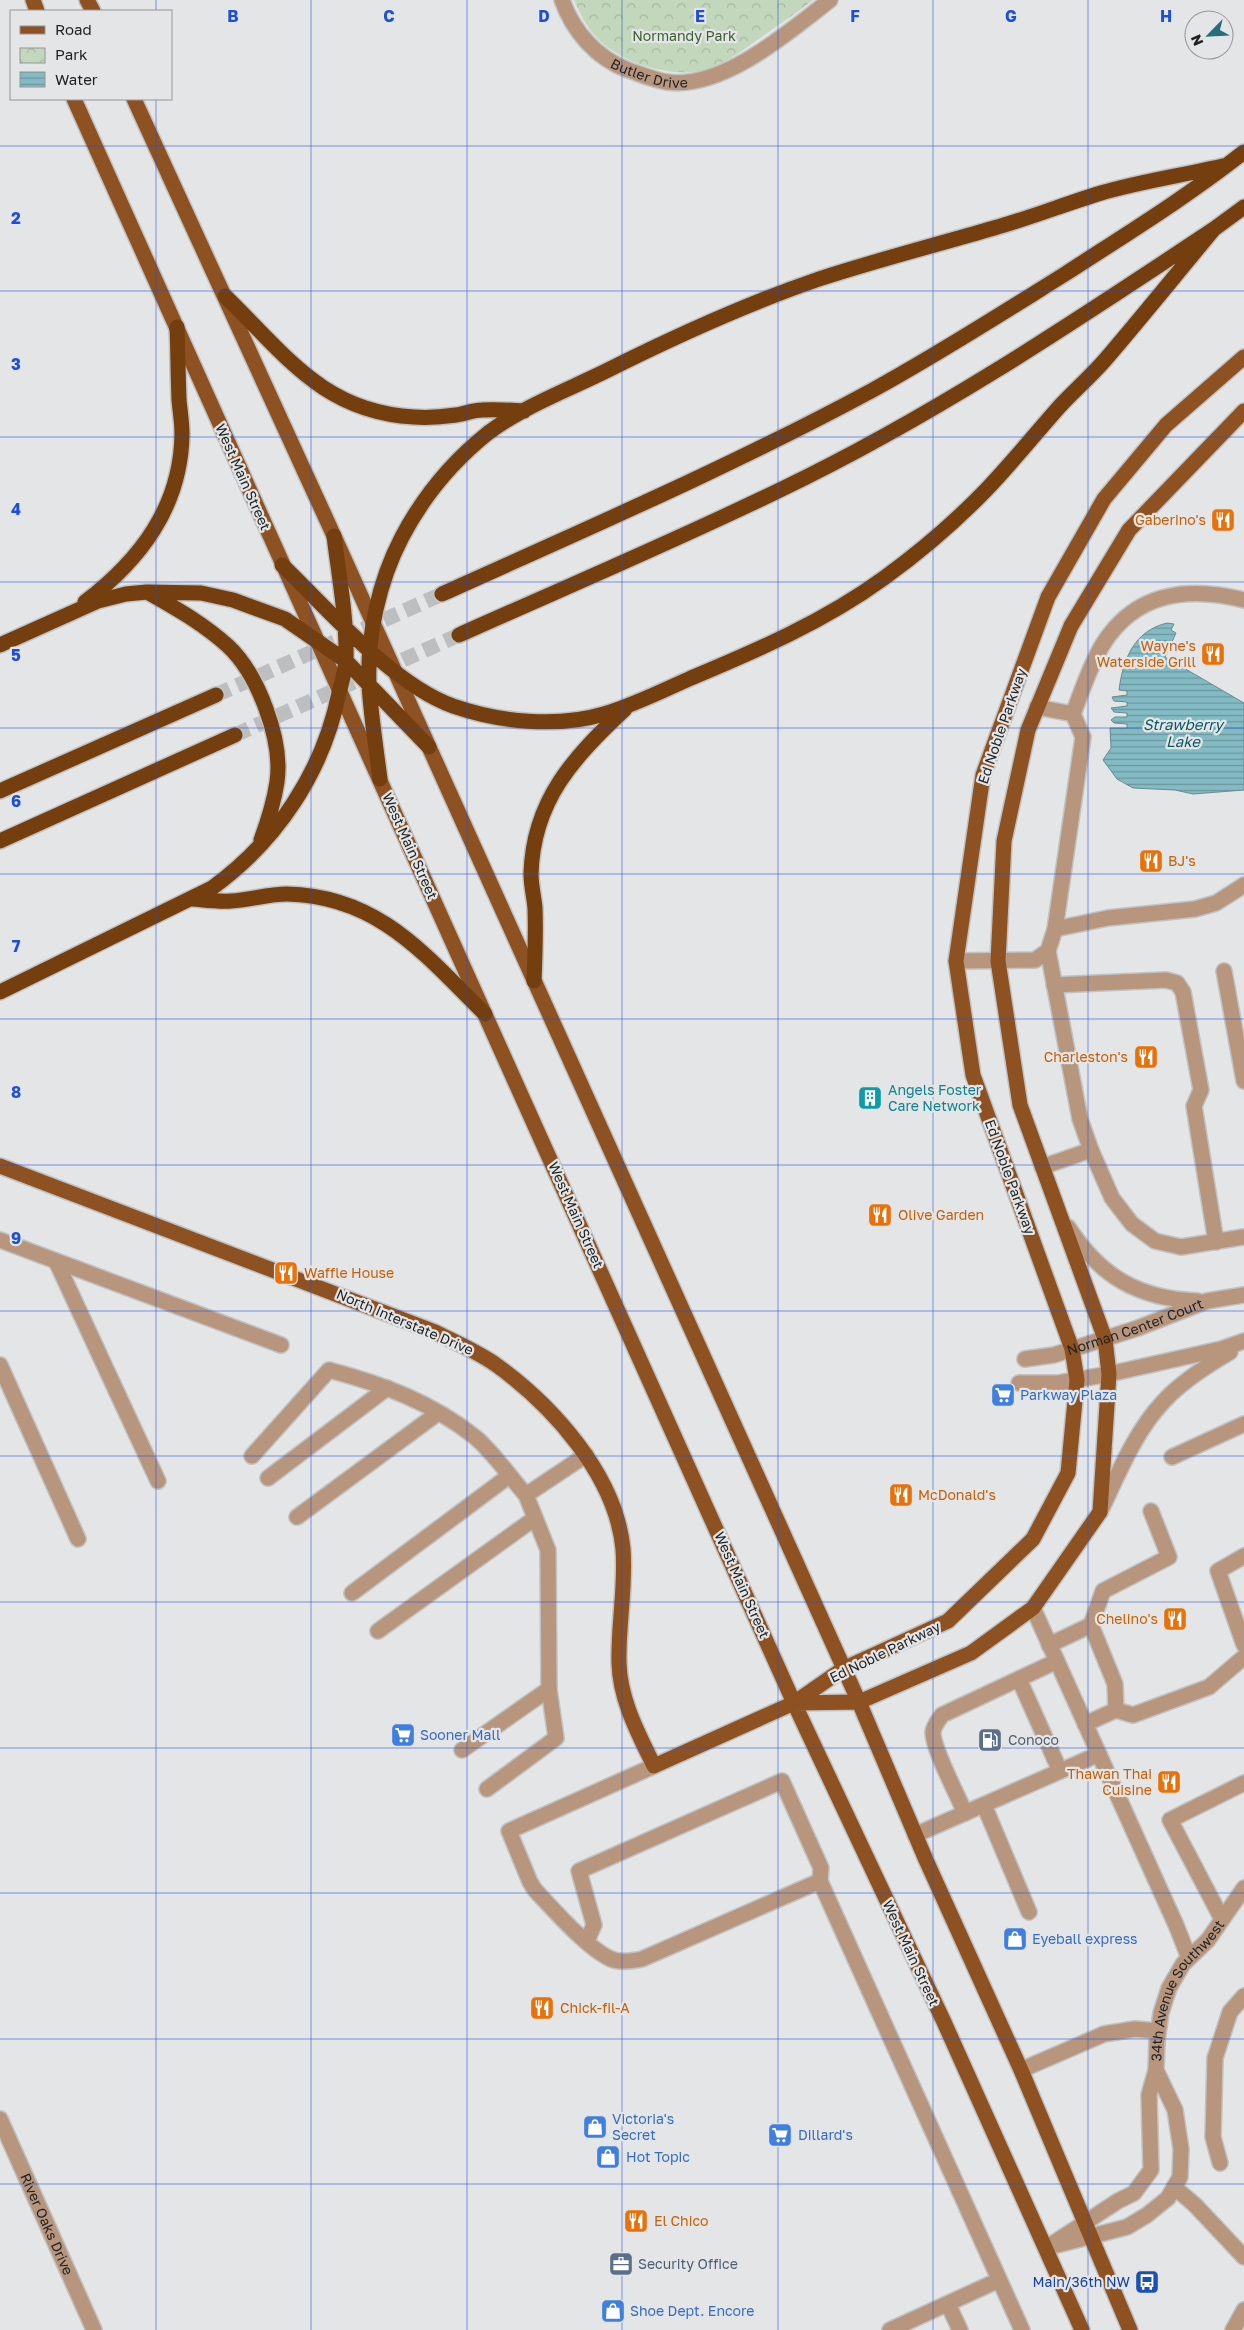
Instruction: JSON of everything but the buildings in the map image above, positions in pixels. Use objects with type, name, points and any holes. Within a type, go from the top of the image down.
[{"type":"highway","points":[[442,594],[639,505],[872,390],[989,321],[1107,247],[1244,152]]},
{"type":"highway","points":[[380,778],[369,686],[369,652],[380,594],[389,565],[403,536],[421,506],[442,477],[465,453],[491,431],[524,411],[666,341],[745,307],[818,280],[1102,193],[1227,165]]},
{"type":"highway","points":[[459,635],[783,489],[917,417],[1028,353],[1244,207]]},
{"type":"highway","points":[[282,565],[369,652],[420,689],[452,706],[520,721],[575,719],[602,715],[814,623],[882,579],[930,542],[986,490],[1103,361],[1214,229]]},
{"type":"highway","points":[[225,296],[296,368],[333,396],[365,408],[389,414],[414,417],[457,415],[480,410],[524,411]]},
{"type":"highway","points":[[69,613],[108,584],[130,562],[157,526],[168,501],[179,461],[182,434],[177,327]]},
{"type":"highway","points":[[0,992],[193,899],[233,873],[258,849],[283,819],[310,775],[334,717],[346,662],[345,627],[334,536]]},
{"type":"highway","points":[[147,592],[193,618],[229,647],[257,687],[267,709],[276,754],[278,780],[271,812],[258,849]]},
{"type":"highway","points":[[0,645],[98,601],[126,594],[147,592],[201,593],[233,600],[284,619],[346,662],[429,747]]},
{"type":"highway","points":[[0,791],[216,695]]},
{"type":"highway","points":[[534,981],[535,908],[531,875],[536,838],[544,813],[555,786],[570,764],[628,705]]},
{"type":"highway","points":[[0,840],[235,735]]},
{"type":"highway","points":[[193,899],[230,902],[286,894],[308,895],[345,904],[385,922],[406,937],[486,1014]]},
{"type":"main road","name":"West Main Street","points":[[74,100],[794,1702],[944,2022],[1082,2330]]},
{"type":"main road","points":[[134,100],[334,536],[859,1702],[915,1835],[1020,2070],[1130,2330]]},
{"type":"main road","name":"Ed Noble Parkway","points":[[654,1766],[794,1702],[843,1669],[948,1621],[1033,1539],[1068,1473],[1077,1380],[1072,1349],[972,1074],[956,961],[982,775],[1048,597],[1104,499],[1166,425],[1244,357]]},
{"type":"main road","name":"Ed Noble Parkway","points":[[794,1702],[859,1702],[971,1653],[1033,1608],[1100,1512],[1109,1374],[1105,1339],[1020,1105],[998,961],[1004,841],[1028,730],[1071,626],[1130,530],[1242,416]]},
{"type":"main road","name":"North Interstate Drive","points":[[0,1166],[407,1320],[466,1346],[494,1363],[543,1404],[586,1455],[612,1505],[623,1549],[619,1658],[622,1690],[634,1724],[654,1766]]},
{"type":"street","name":"Butler Drive","points":[[562,0],[571,21],[582,38],[600,55],[619,67],[667,82],[684,83],[717,76],[738,65],[830,0]]},
{"type":"street","points":[[1244,600],[1218,594],[1170,595],[1139,609],[1114,629],[1102,646],[1073,714],[1083,738],[1055,929],[1048,951],[1080,1119],[1112,1198],[1132,1224],[1155,1241],[1181,1247],[1244,1237]]},
{"type":"street","points":[[1038,707],[1073,714]]},
{"type":"street","points":[[1055,929],[1108,918],[1195,909],[1216,903],[1244,885]]},
{"type":"street","points":[[956,961],[1035,960],[1048,951]]},
{"type":"street","points":[[1224,972],[1244,1081]]},
{"type":"street","points":[[1054,985],[1166,980],[1177,983],[1183,992],[1201,1090],[1194,1106],[1216,1242]]},
{"type":"street","points":[[1042,1168],[1091,1150]]},
{"type":"street","points":[[1058,1213],[1084,1251],[1119,1280],[1143,1292],[1178,1300],[1206,1301]]},
{"type":"street","points":[[0,1240],[281,1346]]},
{"type":"street","points":[[56,1261],[158,1480]]},
{"type":"street","name":"Norman Center Court","points":[[1025,1359],[1054,1355],[1105,1339],[1206,1301],[1244,1296]]},
{"type":"street","points":[[1019,1383],[1058,1383],[1077,1380],[1221,1349],[1244,1342]]},
{"type":"street","points":[[1100,1512],[1130,1452],[1162,1403],[1193,1376],[1244,1342]]},
{"type":"street","points":[[0,1365],[78,1539]]},
{"type":"street","points":[[252,1456],[329,1370],[387,1388],[422,1402],[476,1438],[526,1495],[548,1550],[549,1689],[556,1738],[487,1789]]},
{"type":"street","points":[[268,1478],[387,1388]]},
{"type":"street","points":[[297,1517],[438,1413]]},
{"type":"street","points":[[1172,1457],[1244,1424]]},
{"type":"street","points":[[526,1495],[586,1455]]},
{"type":"street","points":[[352,1593],[509,1476]]},
{"type":"street","points":[[1116,1710],[1115,1684],[1091,1625],[1103,1591],[1169,1557],[1151,1511]]},
{"type":"street","points":[[378,1631],[535,1518]]},
{"type":"street","points":[[1244,1556],[1218,1571],[1244,1645]]},
{"type":"street","points":[[1033,1608],[1176,1925],[1189,1958]]},
{"type":"street","points":[[1050,1645],[1091,1625]]},
{"type":"street","points":[[1085,1724],[1116,1710],[1133,1715],[1209,1687],[1244,1657]]},
{"type":"street","points":[[965,1813],[936,1748],[933,1735],[934,1725],[942,1715],[1057,1661]]},
{"type":"street","points":[[1019,1679],[1060,1771]]},
{"type":"street","points":[[462,1750],[549,1689]]},
{"type":"street","points":[[915,1835],[1099,1754]]},
{"type":"street","name":"Ed Noble Parkway","points":[[587,1941],[544,1900],[530,1882],[509,1831],[654,1766]]},
{"type":"street","points":[[820,1881],[642,1959],[627,1961],[610,1958],[587,1941],[594,1925],[579,1871],[782,1781],[821,1868],[820,1881],[1022,2330]]},
{"type":"street","points":[[1222,1919],[1170,1820],[1244,1783]]},
{"type":"street","points":[[984,1805],[1029,1912]]},
{"type":"street","name":"34th Avenue Southwest","points":[[1046,2248],[1134,2193],[1151,2170],[1149,2095],[1156,2070],[1158,2031],[1169,1988],[1183,1964],[1208,1940],[1222,1919],[1239,1905],[1244,1888]]},
{"type":"street","points":[[1220,2163],[1212,2137],[1215,2058],[1230,2012],[1244,1996]]},
{"type":"street","points":[[1020,2070],[1104,2034],[1135,2029],[1158,2031]]},
{"type":"street","name":"34th Avenue Southwest","points":[[1046,2248],[1091,2238],[1127,2227],[1148,2214],[1168,2198],[1180,2177],[1181,2150],[1175,2110],[1156,2070]]},
{"type":"street","name":"River Oaks Drive","points":[[0,2119],[94,2330]]},
{"type":"street","points":[[1174,2187],[1195,2205],[1244,2257]]},
{"type":"street","points":[[890,2330],[999,2280]]},
{"type":"street","points":[[948,2304],[960,2330]]},
{"type":"street","points":[[1232,2330],[1244,2310]]},
{"type":"green space","name":"Normandy Park","points":[[574,0],[813,0],[727,60],[704,70],[677,72],[647,66],[619,55],[594,35],[584,21]]},
{"type":"water","name":"Strawberry Lake","points":[[1167,623],[1174,624],[1171,630],[1176,633],[1165,657],[1244,703],[1244,790],[1193,794],[1175,790],[1133,788],[1117,779],[1103,760],[1111,748],[1110,728],[1127,728],[1127,724],[1114,723],[1111,720],[1115,717],[1127,717],[1127,713],[1114,712],[1111,708],[1127,706],[1127,702],[1114,701],[1112,697],[1127,695],[1127,691],[1119,690],[1127,657],[1138,640],[1146,632]]},
{"type":"tunnel","points":[[216,695],[442,594]]},
{"type":"tunnel","points":[[235,735],[459,635]]},
{"type":"place","name":"Gaberino's","points":[[1223,520]]},
{"type":"place","name":"Wayne's Waterside Grill","points":[[1213,654]]},
{"type":"place","name":"BJ's","points":[[1151,861]]},
{"type":"place","name":"Charleston's","points":[[1146,1057]]},
{"type":"place","name":"Angels Foster Care Network","points":[[870,1098]]},
{"type":"place","name":"Olive Garden","points":[[880,1215]]},
{"type":"place","name":"Waffle House","points":[[286,1273]]},
{"type":"place","name":"Parkway Plaza","points":[[1003,1395]]},
{"type":"place","name":"McDonald's","points":[[901,1495]]},
{"type":"place","name":"Chelino's","points":[[1175,1619]]},
{"type":"place","name":"Sooner Mall","points":[[403,1735]]},
{"type":"place","name":"Conoco","points":[[990,1740]]},
{"type":"place","name":"Thawan Thai Cuisine","points":[[1169,1782]]},
{"type":"place","name":"Eyeball express","points":[[1015,1939]]},
{"type":"place","name":"Chick-fil-A","points":[[542,2008]]},
{"type":"place","name":"Victoria's Secret","points":[[595,2127]]},
{"type":"place","name":"Dillard's","points":[[780,2135]]},
{"type":"place","name":"Hot Topic","points":[[608,2157]]},
{"type":"place","name":"El Chico","points":[[636,2221]]},
{"type":"place","name":"Security Office","points":[[621,2264]]},
{"type":"place","name":"Main/36th NW","points":[[1147,2282]]},
{"type":"place","name":"Shoe Dept. Encore","points":[[613,2311]]}]
